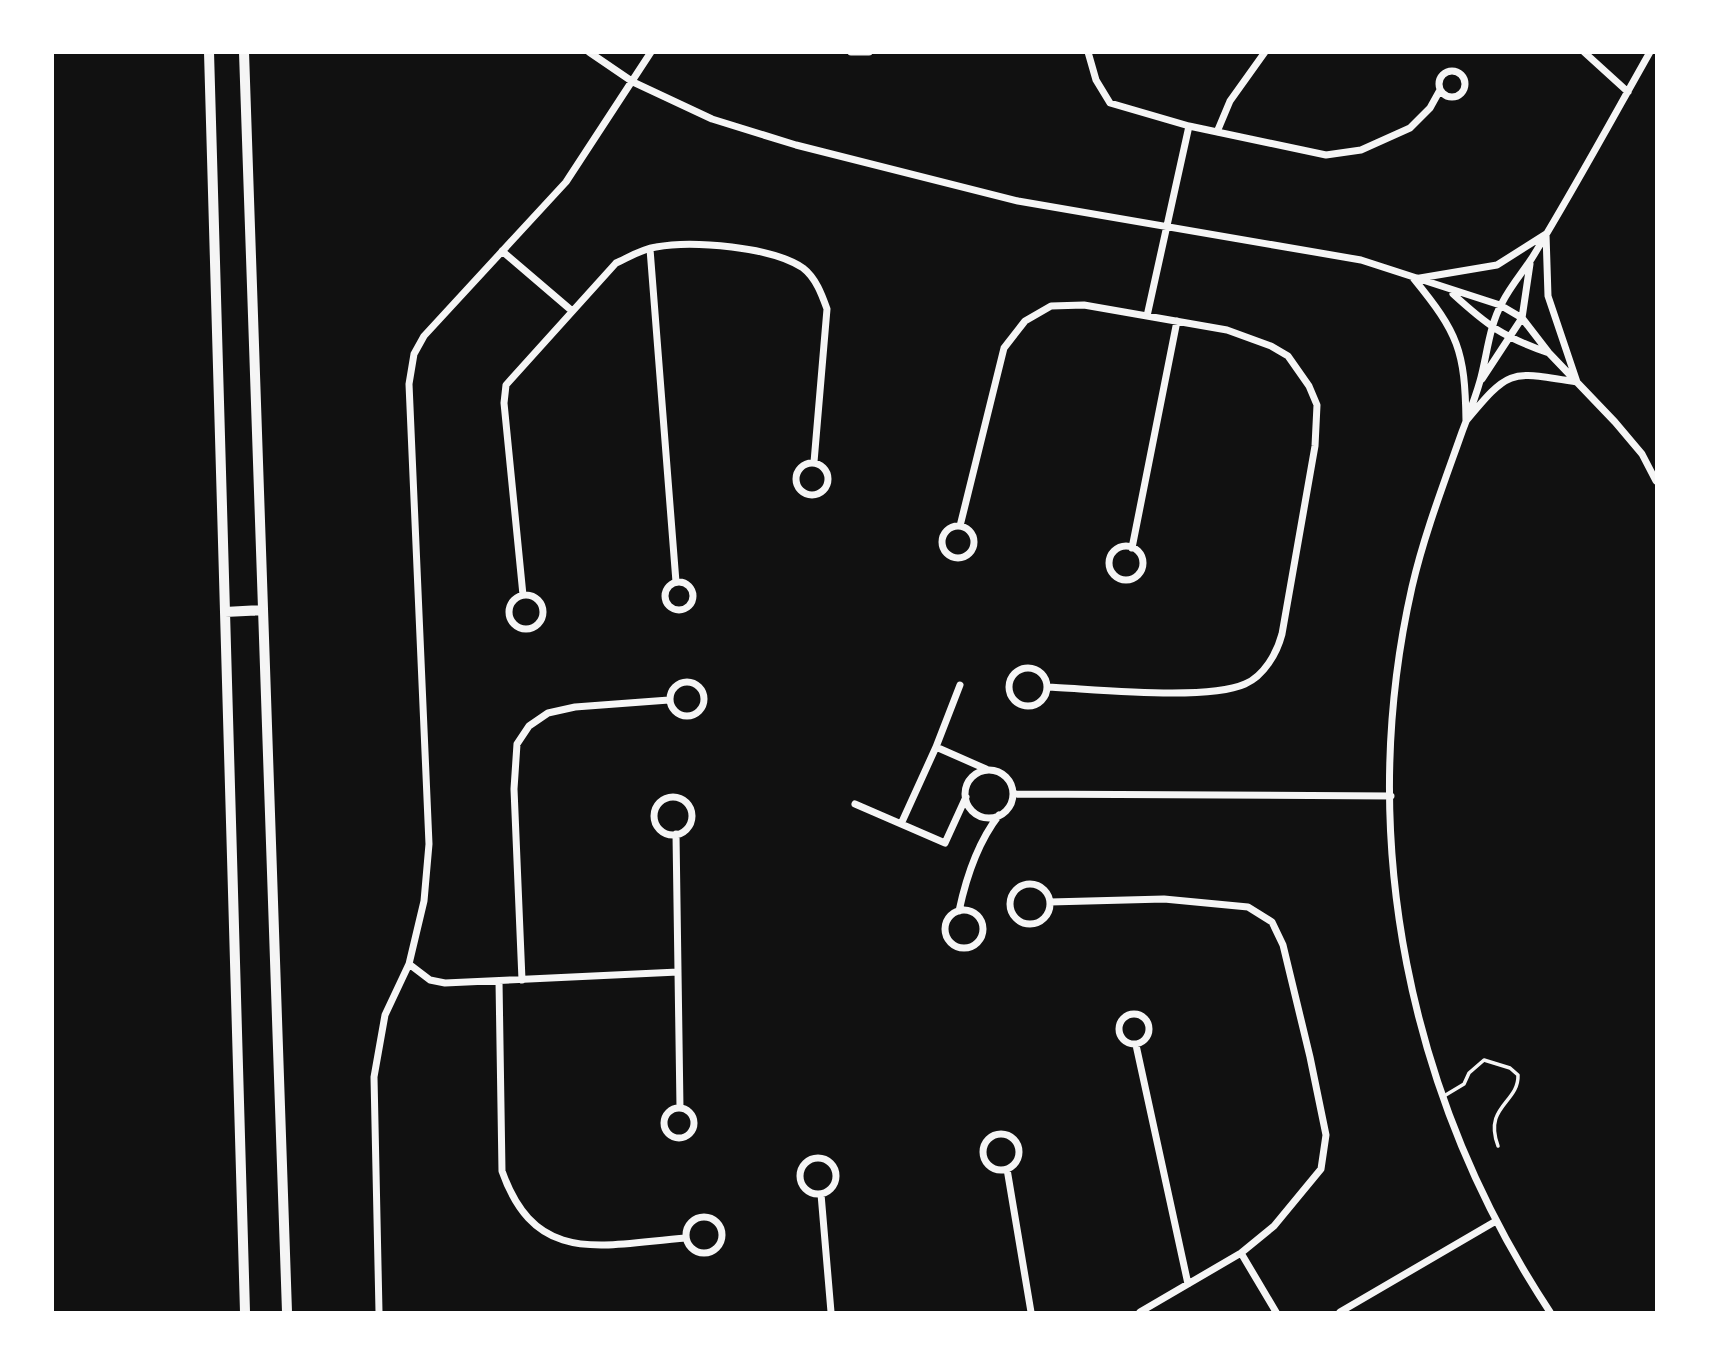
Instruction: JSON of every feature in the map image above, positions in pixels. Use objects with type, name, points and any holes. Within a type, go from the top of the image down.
[{"type":"main road","points":[[209,52],[245,1312]]},
{"type":"main road","points":[[244,52],[288,1312]]},
{"type":"main road","points":[[225,612],[263,610]]},
{"type":"street","points":[[589,52],[633,82],[712,119],[796,145],[1018,201],[1361,260],[1451,292],[1500,305],[1522,318],[1549,353],[1642,454],[1657,481]]},
{"type":"street","points":[[379,1312],[374,1077],[385,1015],[409,964],[424,901],[429,844],[409,384],[414,354],[424,336],[565,182],[652,52]]},
{"type":"street","points":[[851,52],[869,52]]},
{"type":"street","points":[[1088,52],[1096,80],[1110,103],[1189,126],[1326,155],[1361,150],[1410,128],[1430,108],[1440,90]]},
{"type":"street","points":[[1217,132],[1230,102],[1265,52]]},
{"type":"street","points":[[1584,52],[1628,92]]},
{"type":"street","points":[[1550,1312],[1516,1261],[1463,1153],[1407,978],[1391,843],[1391,739],[1396,672],[1412,586],[1480,382],[1500,305],[1546,234],[1650,52]]},
{"type":"street","points":[[1147,316],[1189,126]]},
{"type":"street","points":[[1414,279],[1497,265],[1546,234]]},
{"type":"street","points":[[1546,234],[1548,296],[1577,382]]},
{"type":"street","points":[[523,595],[504,403],[506,385],[616,263],[650,249],[684,245],[766,251],[805,269],[827,309],[814,462]]},
{"type":"street","points":[[650,249],[676,582]]},
{"type":"street","points":[[502,251],[571,310]]},
{"type":"street","points":[[1480,382],[1522,318],[1531,259]]},
{"type":"street","points":[[1414,279],[1452,327],[1462,359],[1466,421]]},
{"type":"street","points":[[1451,292],[1493,329],[1510,339],[1549,353]]},
{"type":"street","points":[[960,526],[1004,348],[1025,321],[1051,306],[1084,305],[1227,330],[1271,346],[1288,356],[1309,386],[1317,405],[1315,446],[1278,651],[1247,683],[1218,692],[1047,687]]},
{"type":"street","points":[[1132,548],[1177,321]]},
{"type":"street","points":[[1466,421],[1503,380],[1516,375],[1577,382]]},
{"type":"street","points":[[814,462],[823,467],[828,481],[818,493],[808,494],[796,484],[796,473],[803,465],[814,462]]},
{"type":"street","points":[[960,526],[969,531],[974,544],[965,556],[955,558],[946,552],[942,542],[949,529],[960,526]]},
{"type":"street","points":[[1132,548],[1140,555],[1141,571],[1133,578],[1123,580],[1113,574],[1110,559],[1116,550],[1132,548]]},
{"type":"street","points":[[676,582],[689,585],[693,593],[689,606],[681,610],[668,605],[665,596],[668,587],[676,582]]},
{"type":"street","points":[[523,595],[539,600],[543,611],[540,622],[530,628],[515,624],[510,615],[514,600],[523,595]]},
{"type":"street","points":[[1026,668],[1038,670],[1047,687],[1043,699],[1027,706],[1015,702],[1009,685],[1014,673],[1026,668]]},
{"type":"street","points":[[681,682],[698,685],[704,695],[702,706],[689,716],[674,710],[669,700],[672,689],[681,682]]},
{"type":"street","points":[[901,824],[936,747],[960,685]]},
{"type":"street","points":[[522,980],[514,789],[517,744],[529,726],[548,713],[586,706],[669,700]]},
{"type":"street","points":[[936,747],[1008,779],[1013,793],[1008,808],[986,831]]},
{"type":"street","points":[[967,761],[973,776]]},
{"type":"street","points":[[855,804],[945,843],[965,797],[968,782],[973,776],[987,770]]},
{"type":"street","points":[[1013,793],[1391,796]]},
{"type":"street","points":[[669,797],[681,798],[692,812],[690,824],[676,834],[664,832],[654,816],[658,804],[669,797]]},
{"type":"street","points":[[965,797],[973,811]]},
{"type":"street","points":[[957,812],[973,811],[987,818],[999,816]]},
{"type":"street","points":[[959,911],[977,915],[983,925],[981,938],[972,946],[954,945],[947,935],[946,923],[959,911],[963,890],[986,831],[987,818]]},
{"type":"street","points":[[676,834],[680,1108]]},
{"type":"street","points":[[1028,884],[1045,891],[1050,902],[1047,916],[1036,924],[1017,919],[1010,907],[1012,894],[1028,884]]},
{"type":"street","points":[[1050,902],[1164,899],[1226,904],[1248,907],[1272,922],[1283,945],[1326,1135],[1321,1169],[1274,1226],[1241,1253],[1140,1312]]},
{"type":"street","points":[[409,964],[430,980],[445,984],[678,972]]},
{"type":"street","points":[[499,981],[502,1171],[511,1197],[529,1219],[551,1236],[575,1246],[686,1238]]},
{"type":"street","points":[[1131,1014],[1144,1018],[1149,1026],[1145,1040],[1136,1045],[1126,1043],[1119,1035],[1119,1024],[1131,1014]]},
{"type":"street","points":[[1136,1045],[1188,1284]]},
{"type":"street","points":[[680,1108],[688,1112],[694,1124],[690,1133],[677,1138],[665,1129],[664,1119],[670,1111],[680,1108]]},
{"type":"street","points":[[999,1134],[1011,1136],[1018,1145],[1019,1157],[1007,1170],[995,1169],[984,1156],[985,1144],[999,1134]]},
{"type":"street","points":[[813,1159],[824,1159],[835,1172],[834,1184],[821,1194],[810,1192],[801,1177],[804,1166],[813,1159]]},
{"type":"street","points":[[1007,1170],[1031,1312]]},
{"type":"street","points":[[821,1194],[831,1312]]},
{"type":"street","points":[[700,1217],[716,1222],[721,1231],[715,1249],[704,1253],[692,1249],[686,1238],[687,1227],[700,1217]]},
{"type":"street","points":[[1340,1312],[1496,1221]]},
{"type":"street","points":[[1241,1253],[1276,1312]]},
{"type":"lane","points":[[1443,1097],[1464,1084],[1469,1073],[1484,1060],[1510,1068],[1518,1075],[1518,1082],[1496,1117],[1493,1133],[1498,1146]]}]
